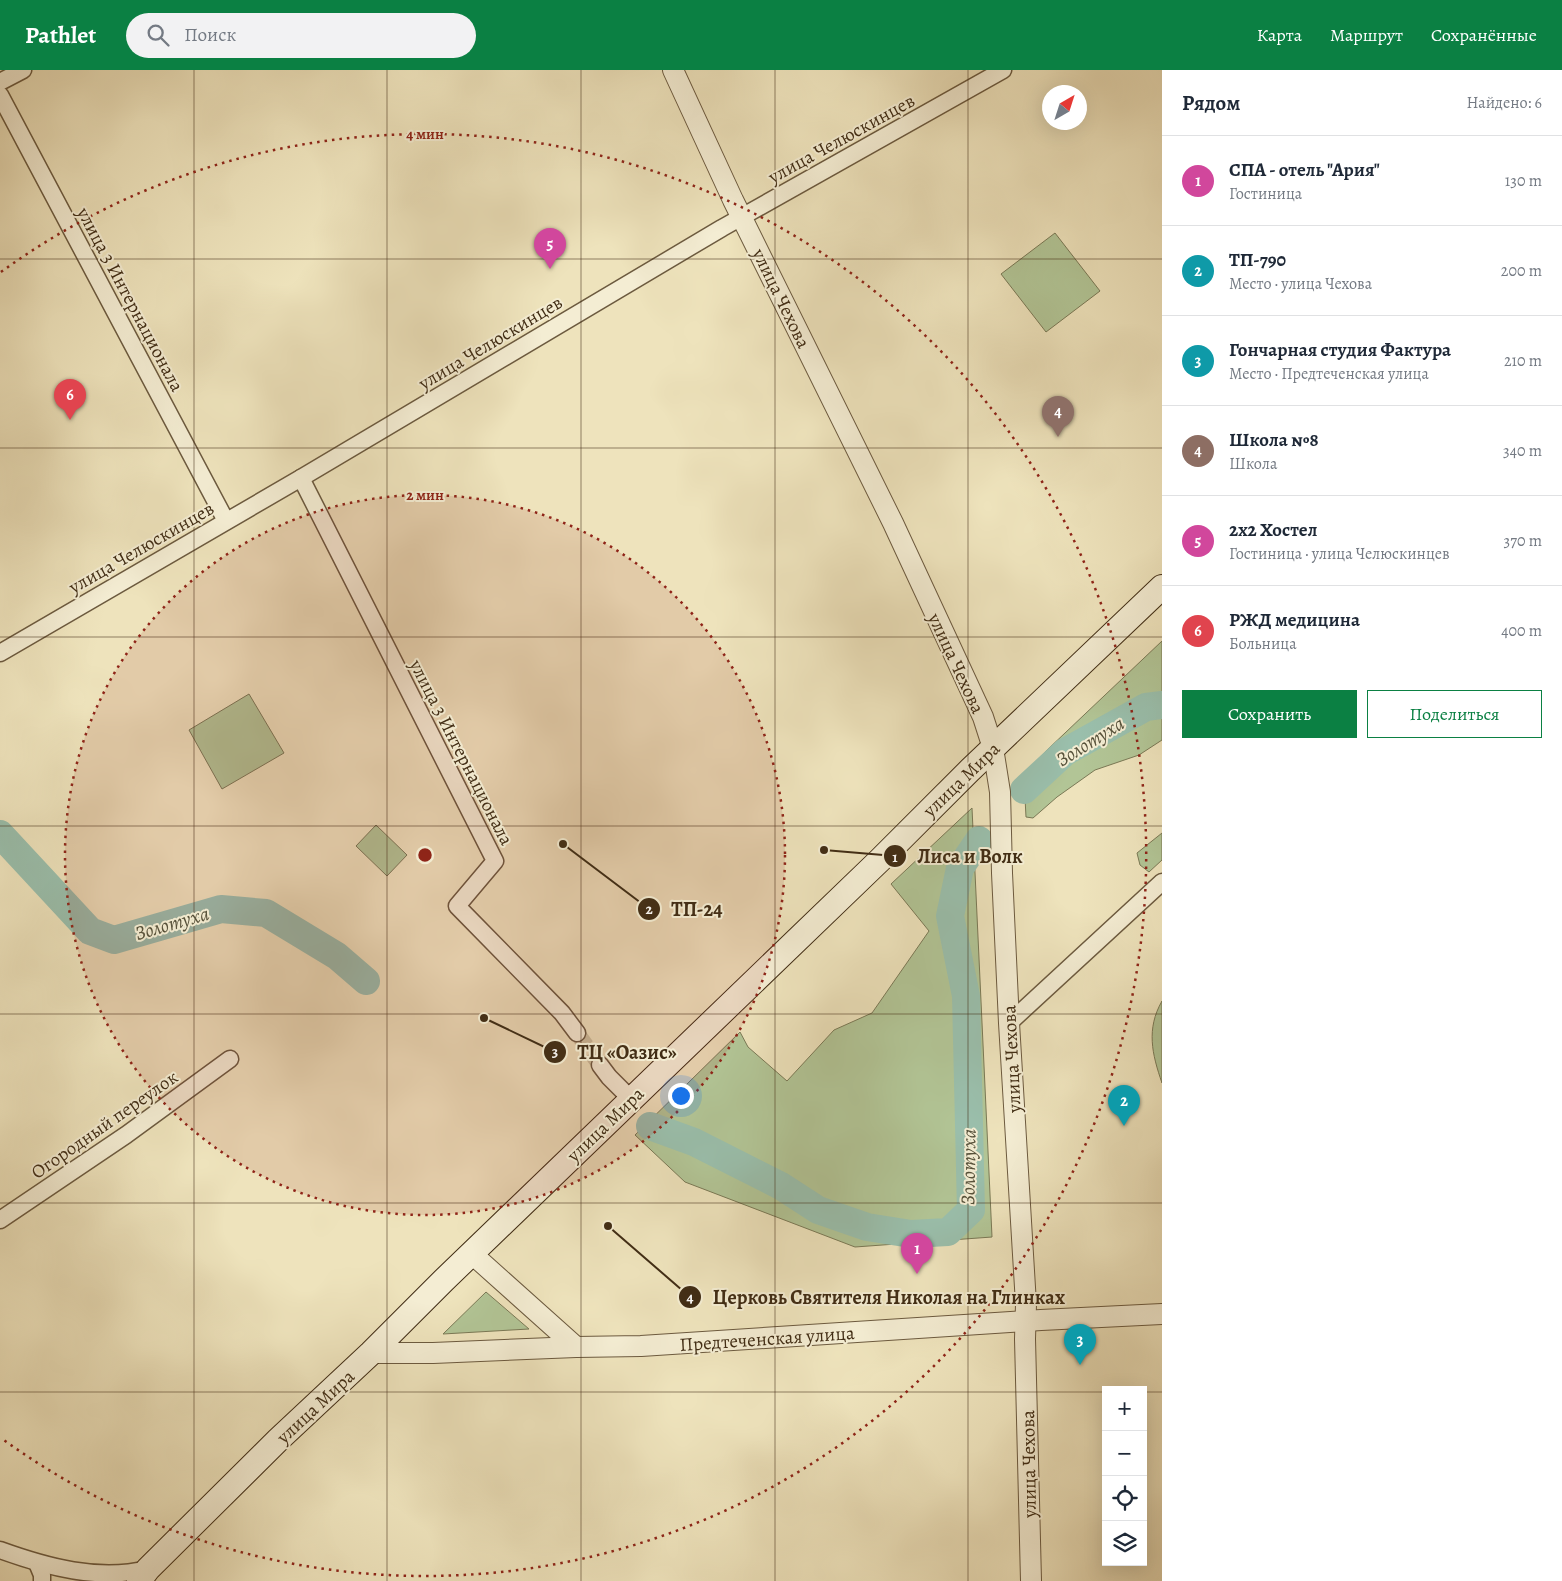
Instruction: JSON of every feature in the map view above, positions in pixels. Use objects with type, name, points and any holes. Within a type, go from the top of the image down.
[{"type":"main road","name":"улица Мира","points":[[140,1577],[278,1440],[372,1353],[471,1253],[1162,587]]},
{"type":"street","points":[[0,82],[23,70]]},
{"type":"street","name":"улица Чехова","points":[[673,70],[742,216],[893,523],[982,717],[993,748],[1000,792],[1009,1023],[1026,1304],[1031,1581]]},
{"type":"street","name":"улица Челюскинцев","points":[[0,653],[301,478],[742,216],[1003,70]]},
{"type":"street","name":"улица 3 Интернационала","points":[[0,95],[226,521]]},
{"type":"street","name":"улица 3 Интернационала","points":[[301,478],[495,861],[457,906],[562,1013],[578,1033]]},
{"type":"street","points":[[1009,1023],[1162,882]]},
{"type":"street","name":"Огородный переулок","points":[[0,1220],[126,1134],[230,1059]]},
{"type":"street","points":[[600,1065],[631,1099]]},
{"type":"street","points":[[471,1253],[576,1347]]},
{"type":"street","name":"Предтеченская улица","points":[[372,1353],[433,1353],[641,1346],[1162,1314]]},
{"type":"street","points":[[0,1550],[36,1563],[89,1574],[140,1577]]},
{"type":"street","points":[[36,1563],[42,1575],[42,1581]]},
{"type":"green space","points":[[1055,233],[1100,291],[1046,332],[1001,274]]},
{"type":"green space","points":[[1162,641],[1162,740],[1139,755],[1095,770],[1057,797],[1033,818],[1026,817],[1024,779],[1046,751]]},
{"type":"green space","points":[[249,694],[284,753],[222,789],[189,730]]},
{"type":"green space","points":[[972,808],[992,1237],[855,1247],[685,1182],[635,1135],[740,1032],[748,1047],[787,1081],[834,1030],[872,1013],[929,931],[891,884]]},
{"type":"green space","points":[[376,825],[407,855],[387,876],[356,846]]},
{"type":"green space","points":[[1162,833],[1162,860],[1149,872],[1140,865],[1137,853]]},
{"type":"green space","points":[[1162,1001],[1162,1083],[1153,1052],[1152,1032],[1157,1011]]},
{"type":"green space","points":[[486,1292],[529,1329],[443,1334]]},
{"type":"waterway","name":"Золотуха","points":[[1024,790],[1065,752],[1146,707],[1162,705]]},
{"type":"waterway","name":"Золотуха","points":[[0,834],[90,931],[114,940],[221,909],[266,913],[337,956],[366,981]]},
{"type":"waterway","name":"Золотуха","points":[[650,1126],[694,1142],[781,1186],[818,1210],[867,1227],[911,1234],[948,1232],[971,1210],[966,996],[950,916],[960,868],[979,840]]},
{"type":"tunnel","points":[[577,1033],[600,1065]]},
{"type":"place","name":"2x2 Хостел","points":[[550,269]]},
{"type":"place","name":"РЖД медицина","points":[[70,420]]},
{"type":"place","name":"Школа №8","points":[[1058,437]]},
{"type":"place","name":"ТП-24","points":[[563,844]]},
{"type":"place","name":"Лиса и Волк","points":[[824,850]]},
{"type":"place","name":"ТЦ «Оазис»","points":[[484,1018]]},
{"type":"place","name":"ТП-790","points":[[1124,1126]]},
{"type":"place","name":"Церковь Святителя Николая на Глинках","points":[[608,1226]]},
{"type":"place","name":"СПА - отель \"Ария\"","points":[[917,1274]]},
{"type":"place","name":"Гончарная студия Фактура","points":[[1080,1365]]}]
